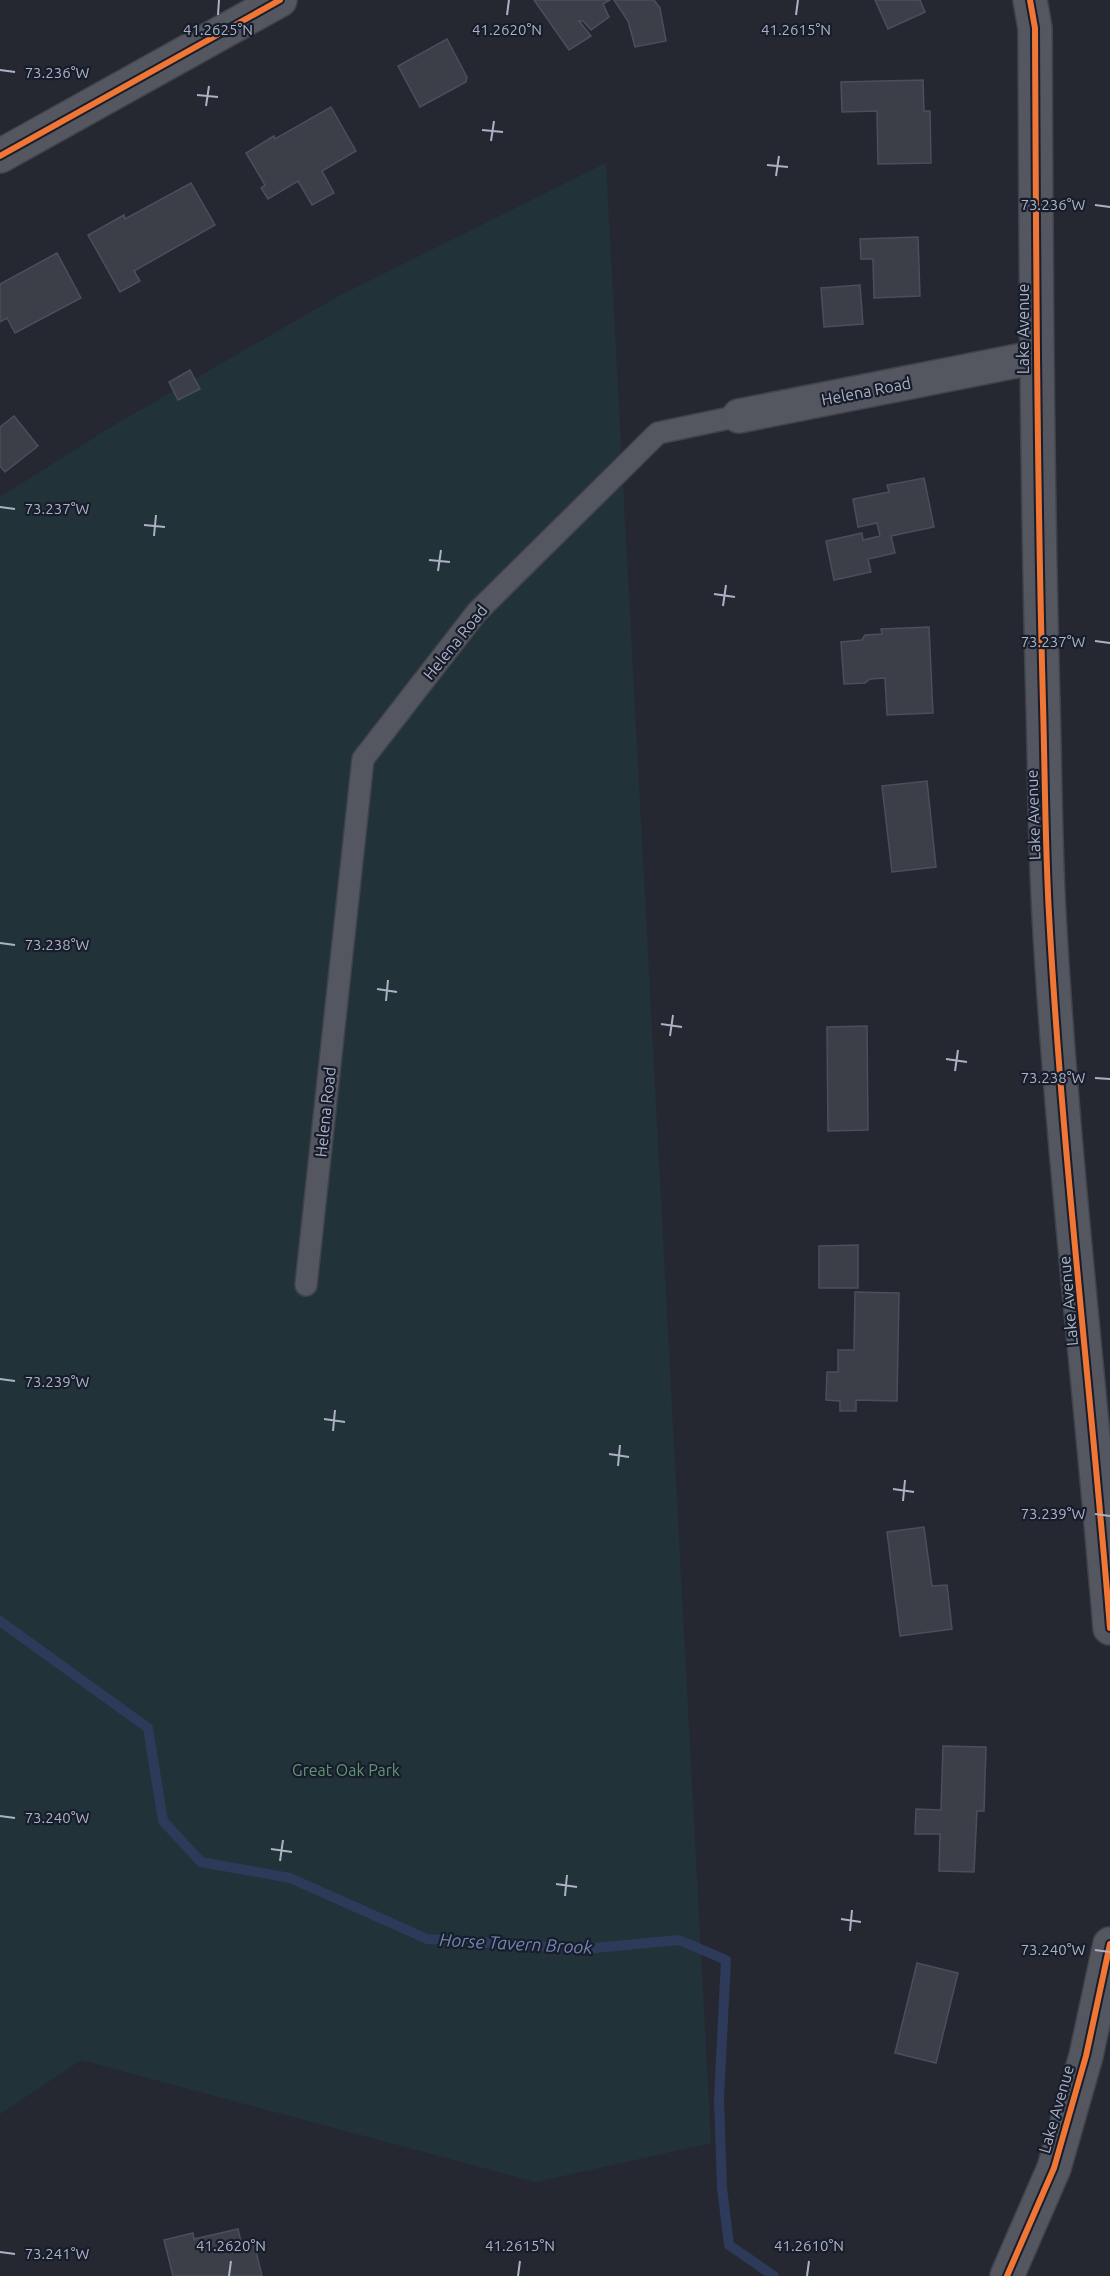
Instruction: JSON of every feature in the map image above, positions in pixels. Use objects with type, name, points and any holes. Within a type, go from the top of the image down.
[{"type":"street","points":[[0,156],[280,0]]},
{"type":"street","name":"Lake Avenue","points":[[1030,0],[1035,28],[1041,624],[1049,912],[1062,1101],[1096,1454],[1110,1628]]},
{"type":"street","name":"Helena Road","points":[[739,416],[1037,357]]},
{"type":"street","name":"Lake Avenue","points":[[1007,2276],[1054,2168],[1086,2056],[1110,1946]]},
{"type":"lane","name":"Helena Road","points":[[306,1285],[363,759],[477,612],[658,433],[739,416]]},
{"type":"green space","name":"Great Oak Park","points":[[606,163],[711,2143],[536,2182],[81,2060],[0,2114],[0,497],[116,424],[337,297]]},
{"type":"building","points":[[534,0],[610,0],[603,4],[609,17],[591,30],[583,21],[579,21],[591,36],[569,50]]},
{"type":"building","points":[[614,0],[654,0],[660,8],[666,41],[635,47],[628,21]]},
{"type":"building","points":[[875,0],[920,0],[925,12],[888,29]]},
{"type":"building","points":[[447,39],[467,77],[466,82],[420,107],[398,66]]},
{"type":"building","points":[[923,80],[924,111],[930,111],[931,163],[878,164],[877,111],[842,112],[841,82]]},
{"type":"building","points":[[331,107],[356,151],[322,171],[334,193],[312,205],[298,181],[268,199],[261,188],[265,185],[246,153]]},
{"type":"building","points":[[191,183],[215,225],[134,271],[140,281],[120,292],[88,235],[124,215],[125,219]]},
{"type":"building","points":[[918,237],[920,296],[874,298],[873,259],[861,259],[860,239]]},
{"type":"building","points":[[57,253],[81,298],[15,333],[7,318],[0,322],[0,284]]},
{"type":"building","points":[[860,285],[863,324],[824,327],[821,288]]},
{"type":"building","points":[[190,370],[200,389],[178,400],[169,382]]},
{"type":"building","points":[[14,416],[38,446],[5,472],[0,466],[0,427]]},
{"type":"building","points":[[924,478],[934,527],[891,536],[895,553],[868,559],[871,572],[834,580],[826,541],[862,533],[863,540],[880,536],[877,523],[858,527],[853,499],[889,492],[887,485]]},
{"type":"building","points":[[929,627],[933,713],[887,715],[885,678],[870,679],[865,683],[844,684],[841,642],[862,640],[865,635],[882,634],[881,629]]},
{"type":"building","points":[[927,781],[936,867],[892,872],[882,786]]},
{"type":"building","points":[[867,1026],[868,1130],[828,1131],[827,1027]]},
{"type":"building","points":[[858,1245],[858,1288],[819,1288],[819,1246]]},
{"type":"building","points":[[855,1292],[899,1293],[897,1401],[856,1400],[856,1411],[840,1411],[840,1401],[826,1400],[827,1372],[838,1372],[838,1350],[854,1350]]},
{"type":"building","points":[[924,1527],[932,1586],[947,1585],[952,1629],[900,1636],[887,1532]]},
{"type":"building","points":[[943,1746],[986,1747],[984,1811],[977,1811],[974,1872],[939,1871],[940,1834],[915,1834],[916,1809],[941,1810]]},
{"type":"building","points":[[917,1963],[958,1973],[936,2063],[895,2053]]},
{"type":"building","points":[[238,2229],[242,2246],[254,2243],[262,2276],[173,2276],[164,2240],[193,2233],[194,2239]]},
{"type":"waterway","name":"Horse Tavern Brook","points":[[0,1621],[148,1728],[163,1821],[201,1862],[290,1878],[427,1939],[584,1949],[679,1940],[726,1960],[719,2099],[722,2188],[729,2245],[774,2276]]},
{"type":"cycle path","points":[[0,156],[280,0]]},
{"type":"cycle path","points":[[1030,0],[1035,28],[1038,451],[1048,888],[1061,1092],[1110,1628]]},
{"type":"cycle path","points":[[1007,2276],[1054,2168],[1086,2056],[1110,1944]]}]
